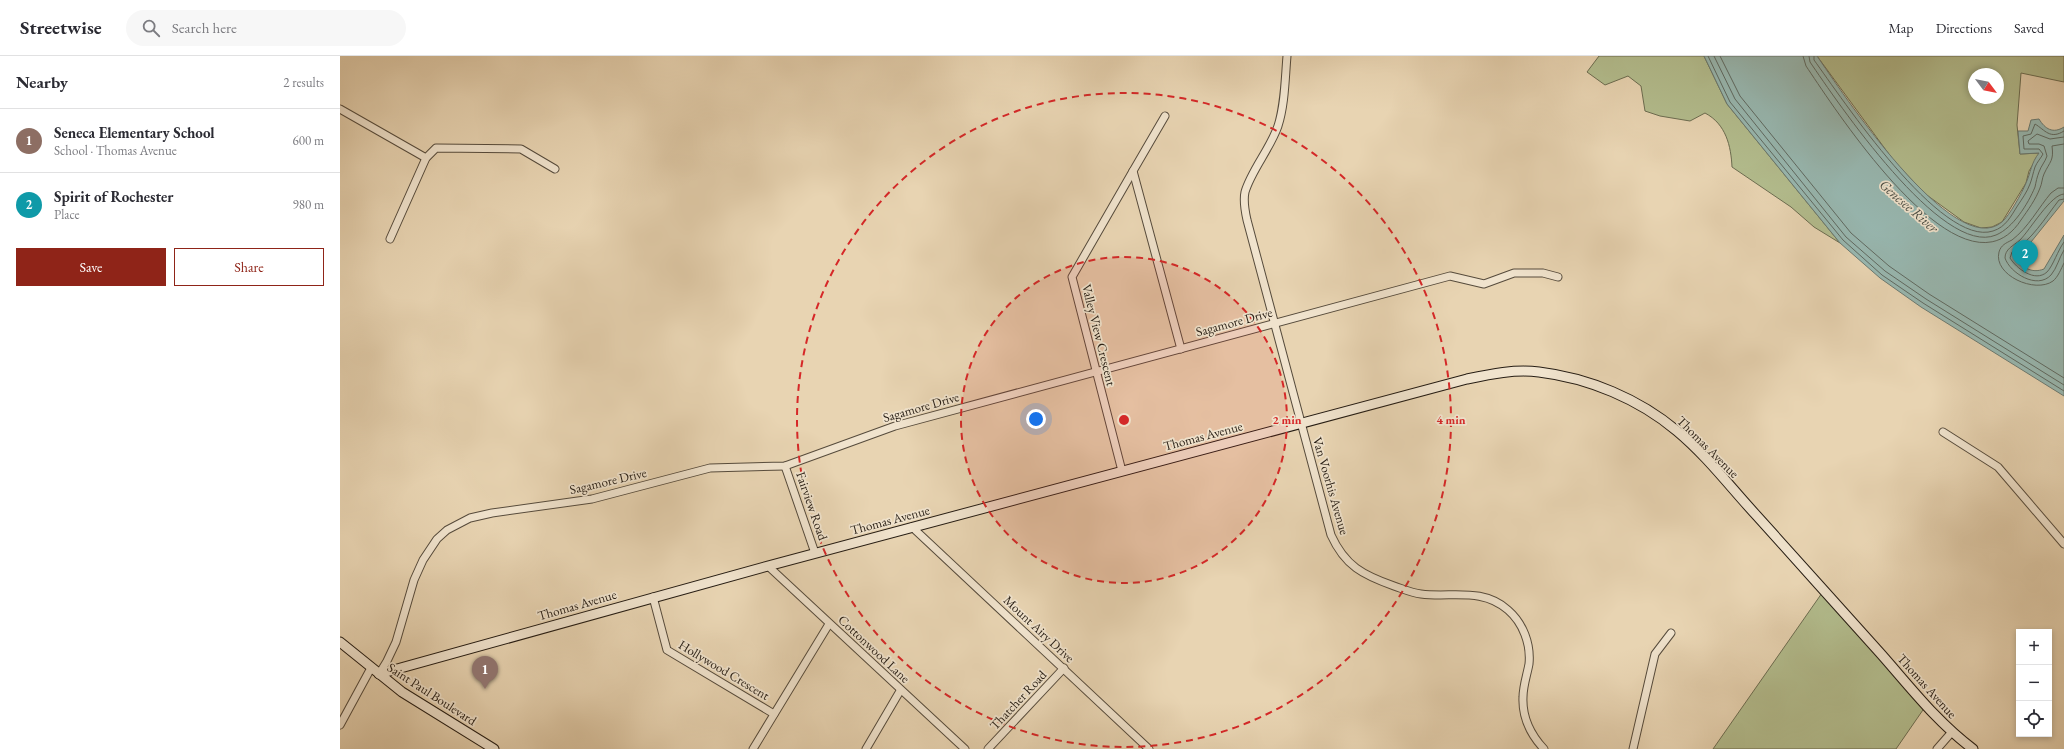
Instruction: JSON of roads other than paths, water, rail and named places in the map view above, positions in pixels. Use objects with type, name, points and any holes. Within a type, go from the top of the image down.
[{"type":"main road","name":"Thomas Avenue","points":[[375,671],[1122,471],[1495,373],[1539,372],[1590,384],[1620,395],[1644,407],[1662,420],[1697,450],[1951,733],[1973,749]]},
{"type":"main road","name":"Saint Paul Boulevard","points":[[340,642],[375,671],[420,704],[489,748]]},
{"type":"street","name":"Van Voorhis Avenue","points":[[1287,56],[1283,102],[1278,126],[1244,196],[1247,220],[1331,535],[1339,551],[1351,564],[1370,577],[1414,592],[1475,594],[1486,597],[1503,606],[1517,620],[1528,643],[1529,654],[1524,686],[1524,712],[1531,732],[1544,749]]},
{"type":"street","points":[[340,109],[426,158]]},
{"type":"street","name":"Valley View Crescent","points":[[1122,471],[1072,277],[1165,116]]},
{"type":"street","points":[[390,239],[426,158],[436,148],[521,149],[555,169]]},
{"type":"street","points":[[1133,171],[1181,349]]},
{"type":"street","name":"Sagamore Drive","points":[[340,725],[375,671],[394,647],[414,580],[423,560],[437,539],[459,523],[492,513],[592,499],[710,468],[785,466],[895,426],[1450,276],[1484,284],[1514,273],[1543,272],[1558,277]]},
{"type":"street","points":[[1943,432],[1998,467],[2064,544]]},
{"type":"street","name":"Fairview Road","points":[[785,466],[815,553]]},
{"type":"street","name":"Mount Airy Drive","points":[[912,527],[1149,749]]},
{"type":"street","name":"Cottonwood Lane","points":[[768,566],[900,691],[965,749]]},
{"type":"street","name":"Hollywood Crescent","points":[[653,597],[667,650],[774,714]]},
{"type":"street","points":[[754,749],[829,624]]},
{"type":"street","points":[[1633,749],[1655,654],[1671,633]]},
{"type":"street","name":"Thatcher Road","points":[[988,749],[1064,668]]},
{"type":"street","points":[[866,749],[900,691]]},
{"type":"street","points":[[1937,749],[1951,733]]},
{"type":"water","name":"Genesee River","points":[[1704,56],[1817,56],[1848,101],[1873,133],[1900,166],[1928,196],[1956,218],[1981,228],[2002,222],[2012,210],[2022,192],[2039,153],[2020,154],[2018,131],[2028,131],[2031,120],[2039,119],[2047,128],[2053,130],[2064,127],[2064,201],[2031,242],[2014,257],[2027,269],[2035,271],[2044,269],[2064,235],[2064,396],[1921,307],[1880,278],[1840,243],[1727,104]]},
{"type":"place","name":"Spirit of Rochester","points":[[2025,273]]},
{"type":"place","name":"Seneca Elementary School","points":[[485,689]]}]
